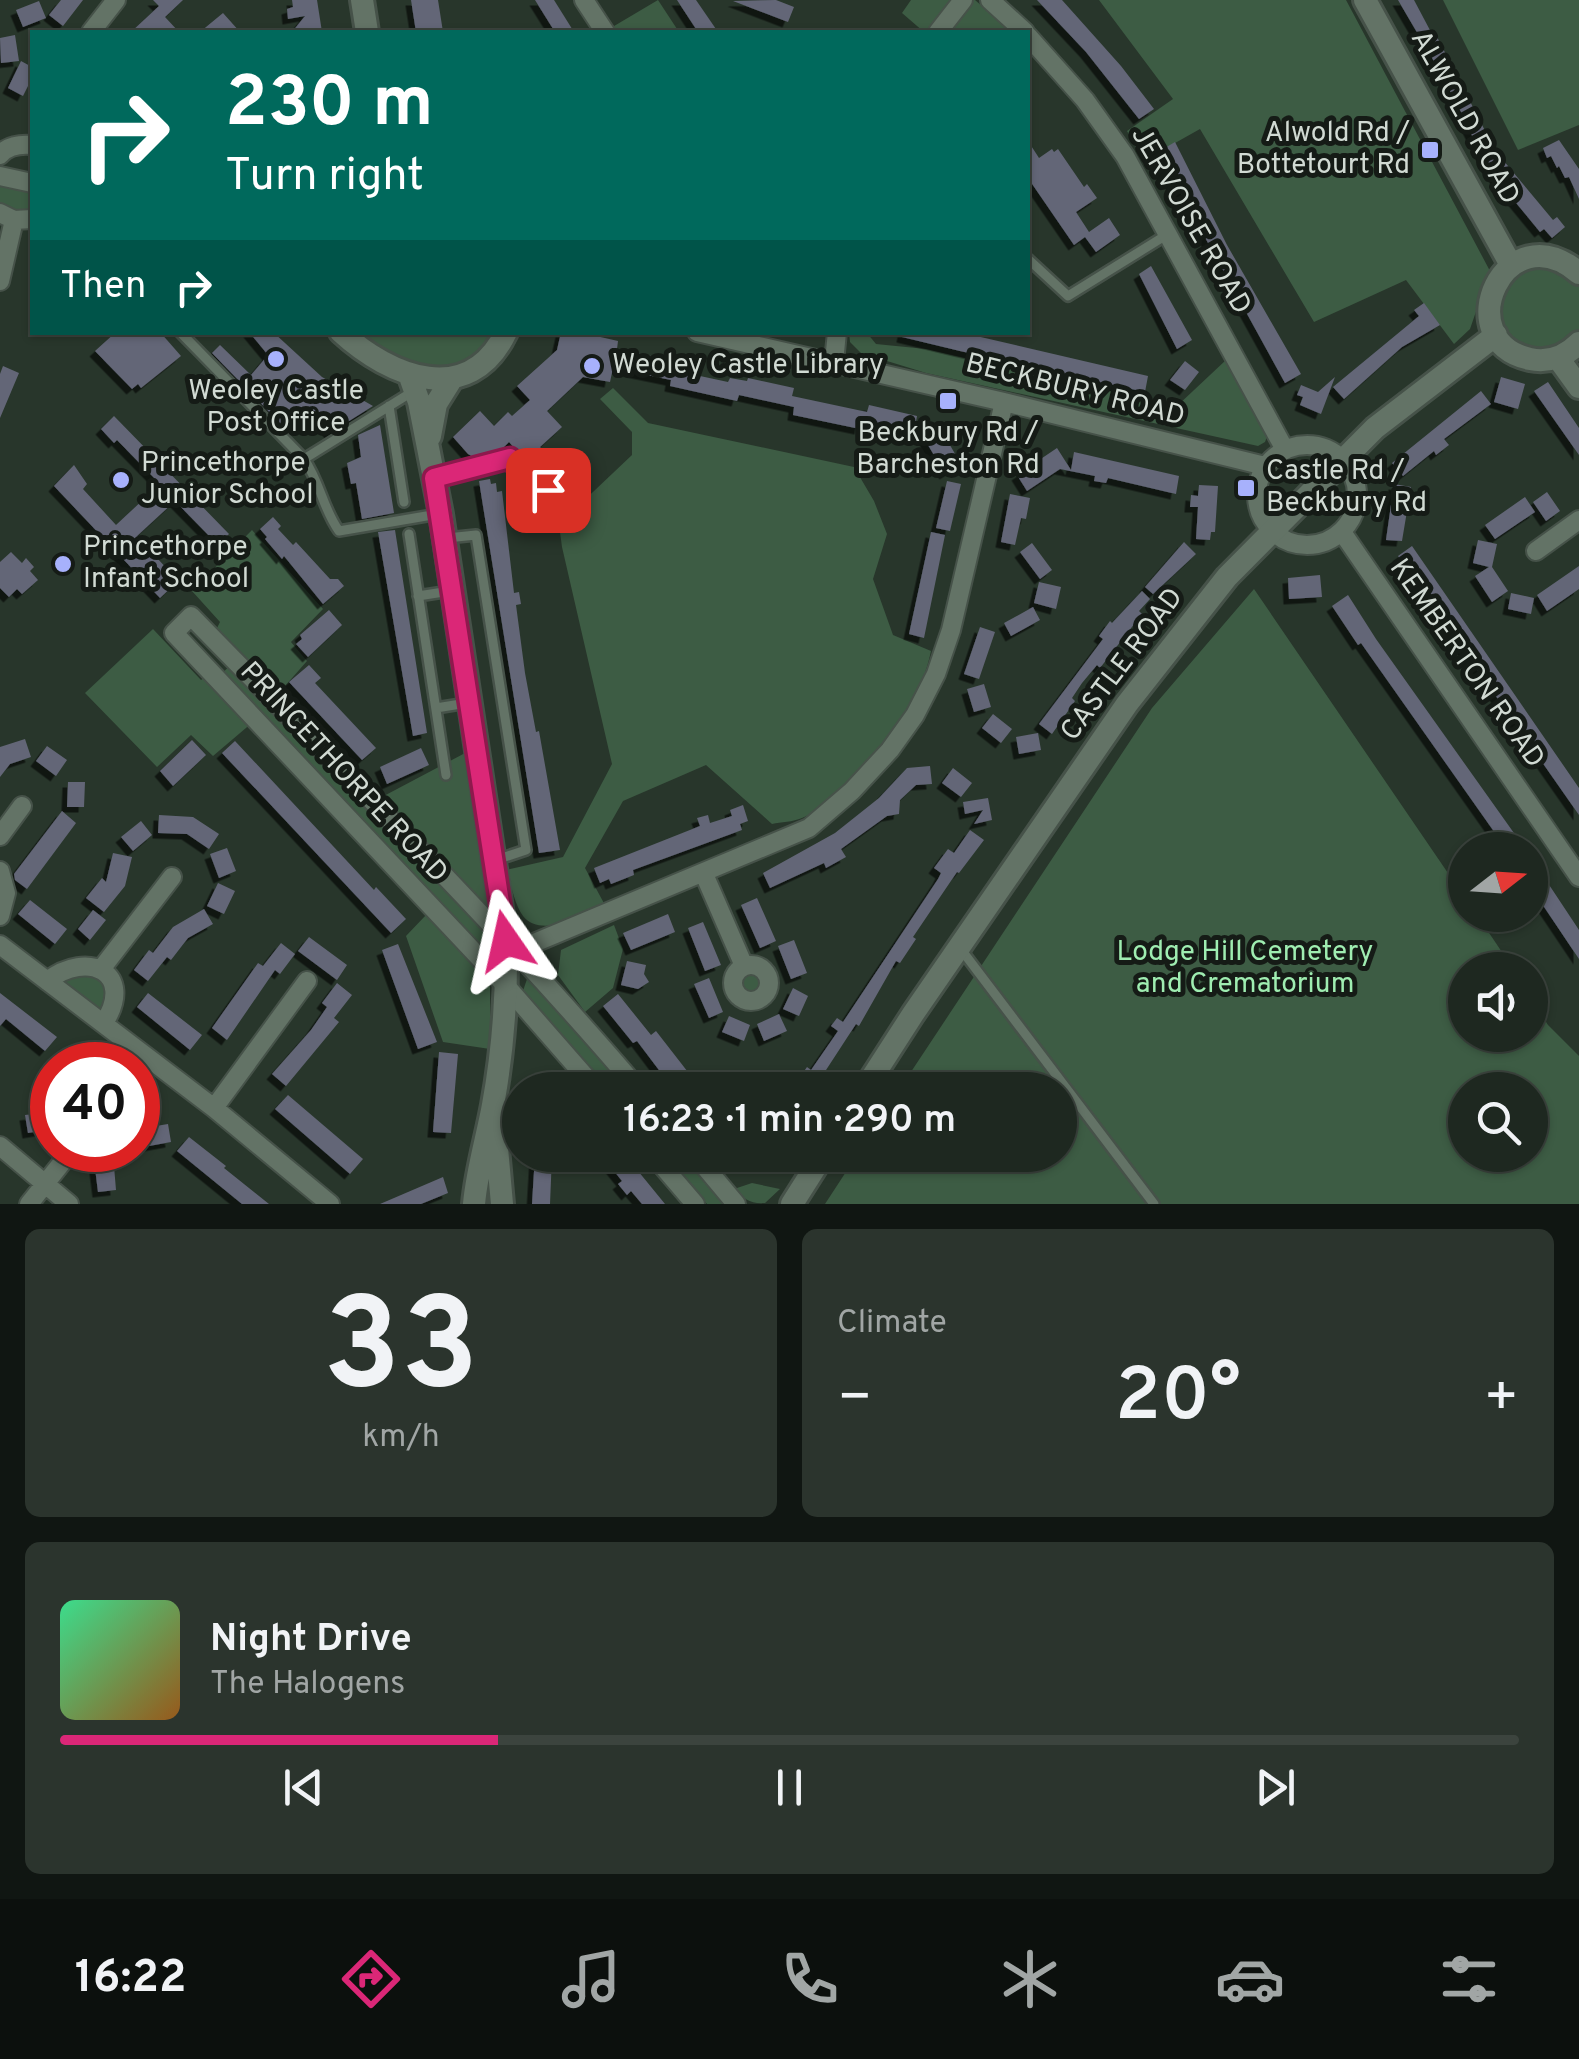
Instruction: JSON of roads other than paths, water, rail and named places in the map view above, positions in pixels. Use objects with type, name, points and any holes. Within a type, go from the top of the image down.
[{"type":"street","points":[[93,30],[116,0]]},
{"type":"street","points":[[362,0],[367,30]]},
{"type":"street","points":[[584,0],[603,30]]},
{"type":"street","points":[[940,30],[964,0]]},
{"type":"street","name":"JERVOISE ROAD","points":[[990,0],[1022,30]]},
{"type":"street","name":"ALWOLD ROAD","points":[[1365,0],[1512,265]]},
{"type":"street","name":"JERVOISE ROAD","points":[[1030,38],[1085,100],[1126,156],[1284,448]]},
{"type":"street","points":[[0,155],[21,144],[30,145]]},
{"type":"street","points":[[0,176],[30,183]]},
{"type":"street","points":[[0,282],[16,217]]},
{"type":"street","points":[[1579,273],[1556,258],[1542,256],[1512,265],[1492,289],[1488,306],[1496,335],[1518,356],[1540,361],[1558,358],[1579,343]]},
{"type":"street","points":[[344,335],[412,382],[451,380]]},
{"type":"street","points":[[428,444],[436,404],[451,380],[490,356],[504,335]]},
{"type":"street","name":"BECKBURY ROAD","points":[[711,335],[1264,466]]},
{"type":"street","points":[[834,362],[836,335]]},
{"type":"street","name":"CASTLE ROAD","points":[[876,1072],[1127,704],[1226,577],[1375,428],[1496,335]]},
{"type":"street","points":[[1558,358],[1579,387]]},
{"type":"street","points":[[412,382],[441,514],[492,862],[510,946],[493,1108],[478,1168],[474,1204]]},
{"type":"street","points":[[510,946],[704,874],[809,828],[890,750],[915,715],[936,674],[951,630],[1004,402]]},
{"type":"street","points":[[1321,445],[1341,459],[1355,477],[1356,510],[1342,532],[1325,543],[1306,546],[1288,542],[1270,530],[1257,506],[1256,485],[1264,466],[1284,448],[1321,445]]},
{"type":"street","points":[[1536,551],[1579,520]]},
{"type":"street","name":"KEMBERTON ROAD","points":[[1342,532],[1579,877]]},
{"type":"street","name":"PRINCETHORPE ROAD","points":[[581,1072],[174,633],[191,616],[396,824],[566,1004],[624,1072]]},
{"type":"street","name":"PRINCETHORPE ROAD","points":[[210,672],[229,655]]},
{"type":"street","points":[[0,836],[22,806]]},
{"type":"street","points":[[0,871],[6,893],[0,916]]},
{"type":"street","points":[[704,874],[744,966]]},
{"type":"street","points":[[102,968],[172,877]]},
{"type":"street","points":[[0,945],[104,1023],[122,1042]]},
{"type":"street","points":[[46,980],[71,967],[102,968],[113,982],[114,998],[104,1023]]},
{"type":"street","points":[[214,1108],[307,981]]},
{"type":"street","points":[[160,1073],[214,1108],[330,1204]]},
{"type":"street","points":[[493,1108],[502,1204]]},
{"type":"street","points":[[0,1146],[69,1204]]},
{"type":"street","points":[[28,1204],[55,1172]]},
{"type":"street","points":[[668,1172],[696,1204]]},
{"type":"street","points":[[709,1172],[736,1204]]},
{"type":"street","points":[[792,1204],[812,1172]]},
{"type":"lane","points":[[1030,260],[1068,296],[1168,234]]},
{"type":"lane","points":[[186,335],[304,459],[339,530],[441,514]]},
{"type":"lane","points":[[304,459],[389,406],[412,382]]},
{"type":"lane","points":[[389,406],[404,502]]},
{"type":"lane","points":[[434,478],[510,458],[528,481],[561,494]]},
{"type":"lane","points":[[409,534],[446,775]]},
{"type":"lane","points":[[445,538],[476,535],[526,850],[492,862]]},
{"type":"lane","points":[[418,596],[453,591]]},
{"type":"lane","points":[[436,708],[470,702]]},
{"type":"lane","points":[[960,948],[1154,1204]]},
{"type":"place","name":"Alwold Rd / Bottetourt Rd","points":[[1430,150]]},
{"type":"place","name":"Weoley Castle Post Office","points":[[276,359]]},
{"type":"place","name":"Weoley Castle Library","points":[[592,366]]},
{"type":"place","name":"Beckbury Rd / Barcheston Rd","points":[[948,401]]},
{"type":"place","name":"Princethorpe Junior School","points":[[121,480]]},
{"type":"place","name":"Castle Rd / Beckbury Rd","points":[[1246,488]]},
{"type":"place","name":"Princethorpe Infant School","points":[[63,564]]},
{"type":"park label","name":"Lodge Hill Cemetery and Crematorium","points":[[1245,969]]}]
